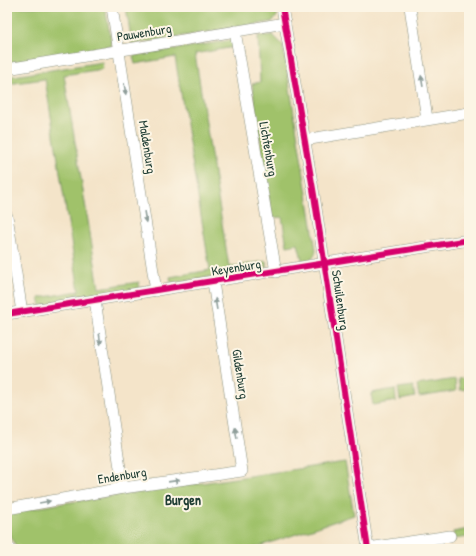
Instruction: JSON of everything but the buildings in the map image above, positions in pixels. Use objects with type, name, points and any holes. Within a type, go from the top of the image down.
[{"type":"street","name":"Maldenburg","points":[[112,7],[156,291]]},
{"type":"street","name":"Schuilenburg","points":[[282,7],[325,264],[368,548]]},
{"type":"street","points":[[410,7],[428,119]]},
{"type":"street","name":"Pauwenburg","points":[[7,69],[285,23]]},
{"type":"street","name":"Lichtenburg","points":[[235,31],[276,272]]},
{"type":"street","points":[[304,140],[469,113]]},
{"type":"street","points":[[7,216],[22,312]]},
{"type":"street","name":"Keyenburg","points":[[7,314],[469,240]]},
{"type":"street","name":"Gildenburg","points":[[213,282],[242,471]]},
{"type":"street","points":[[95,300],[123,488]]},
{"type":"street","name":"Endenburg","points":[[7,509],[123,488],[242,471]]},
{"type":"street","points":[[368,548],[450,536]]},
{"type":"street","points":[[7,545],[10,549]]},
{"type":"green space","points":[[7,7],[105,7],[112,46],[7,63]]},
{"type":"green space","points":[[126,7],[277,7],[278,14],[271,22],[132,44]]},
{"type":"green space","points":[[273,35],[283,45],[316,250],[312,259],[303,263],[298,244],[287,246],[282,217],[272,218],[252,84],[260,82],[258,36]]},
{"type":"green space","points":[[232,40],[234,47],[195,54],[229,267],[266,261],[267,268],[171,283],[170,277],[210,270],[175,57],[135,64],[133,56]]},
{"type":"green space","points":[[102,62],[103,69],[64,75],[99,288],[139,282],[139,289],[41,306],[39,298],[79,291],[45,79],[7,84],[7,77]]},
{"type":"green space","points":[[469,377],[469,389],[460,390],[458,379]]},
{"type":"green space","points":[[455,379],[456,391],[419,397],[417,385]]},
{"type":"green space","points":[[413,386],[415,397],[400,400],[398,388]]},
{"type":"green space","points":[[395,389],[396,401],[373,405],[371,393]]},
{"type":"green space","points":[[345,462],[354,515],[251,549],[20,549],[13,542],[9,533],[7,513],[58,504]]},
{"type":"green space","points":[[469,529],[469,537],[454,539],[453,532]]},
{"type":"cycle path","points":[[282,7],[314,195],[368,549]]},
{"type":"cycle path","points":[[7,314],[469,240]]},
{"type":"district","name":"Burgen","points":[[183,500]]}]
